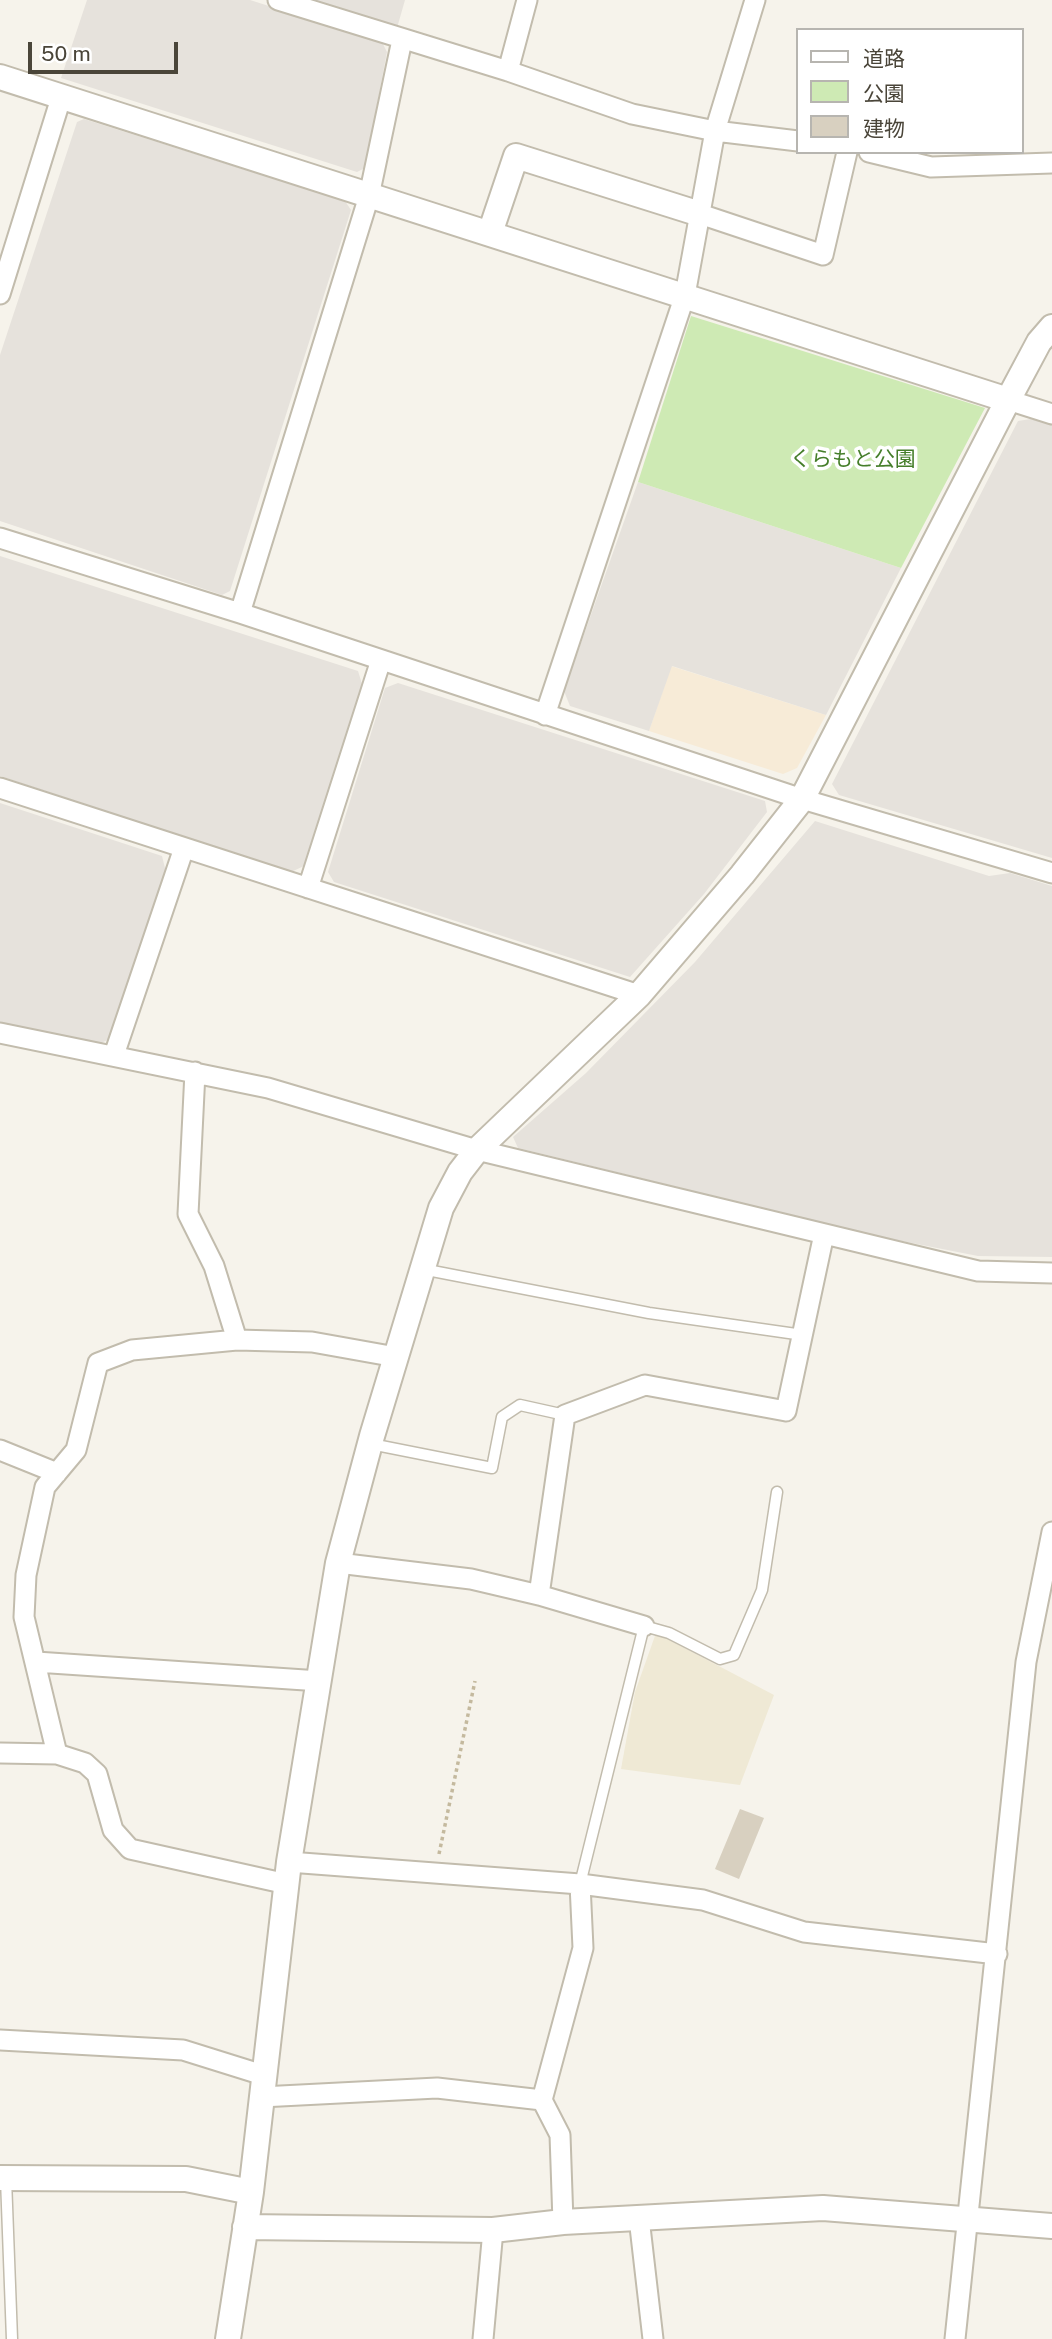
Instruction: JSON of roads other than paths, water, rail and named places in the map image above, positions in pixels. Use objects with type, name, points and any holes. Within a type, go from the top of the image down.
[{"type":"street","points":[[278,0],[508,71],[632,114],[715,131],[796,141]]},
{"type":"street","points":[[508,71],[527,0]]},
{"type":"street","points":[[545,715],[685,295],[715,131],[755,0]]},
{"type":"street","points":[[240,612],[369,196],[402,40]]},
{"type":"street","points":[[0,77],[1052,414]]},
{"type":"street","points":[[0,293],[61,98]]},
{"type":"street","points":[[489,233],[516,156],[823,255],[847,154]]},
{"type":"street","points":[[877,154],[931,167],[1052,163]]},
{"type":"street","points":[[228,2339],[251,2192],[288,1872],[338,1563],[370,1443],[441,1208],[460,1172],[477,1150],[639,995],[742,875],[802,799],[1008,400],[1039,342],[1052,327]]},
{"type":"street","points":[[0,538],[240,612],[802,799],[1052,873]]},
{"type":"street","points":[[308,888],[381,660]]},
{"type":"street","points":[[0,788],[639,995]]},
{"type":"street","points":[[114,1055],[184,848]]},
{"type":"street","points":[[0,1033],[268,1088],[477,1150],[978,1271],[1052,1273]]},
{"type":"street","points":[[195,1072],[187,1214],[214,1266],[237,1340]]},
{"type":"street","points":[[539,1595],[565,1415],[645,1385],[786,1411],[824,1234]]},
{"type":"street","points":[[57,1754],[24,1617],[26,1575],[45,1486],[76,1450],[98,1363],[132,1350],[237,1340],[312,1342],[396,1357]]},
{"type":"street","points":[[0,1450],[57,1474]]},
{"type":"street","points":[[955,2339],[1026,1662],[1052,1532]]},
{"type":"street","points":[[338,1563],[471,1579],[539,1595],[644,1626]]},
{"type":"street","points":[[36,1662],[320,1681]]},
{"type":"street","points":[[0,1754],[57,1754],[85,1763],[97,1774],[113,1830],[130,1849],[288,1872],[436,1873],[580,1884],[703,1900],[804,1932],[997,1954]]},
{"type":"street","points":[[563,2222],[560,2135],[542,2100],[583,1948],[580,1884]]},
{"type":"street","points":[[0,2040],[183,2050],[262,2086],[438,2088],[542,2100]]},
{"type":"street","points":[[3,2178],[186,2179],[251,2192]]},
{"type":"street","points":[[245,2227],[492,2230],[563,2222],[823,2207],[1052,2226]]},
{"type":"street","points":[[639,2218],[653,2339]]},
{"type":"street","points":[[483,2339],[492,2230]]},
{"type":"lane","points":[[422,1268],[649,1312],[803,1335]]},
{"type":"lane","points":[[370,1443],[492,1468],[502,1417],[520,1405],[565,1415]]},
{"type":"lane","points":[[580,1884],[644,1626],[669,1633],[720,1659],[734,1655],[762,1590],[777,1492]]},
{"type":"lane","points":[[3,2178],[12,2339]]},
{"type":"park label","name":"くらもと公園","points":[[853,460]]}]
